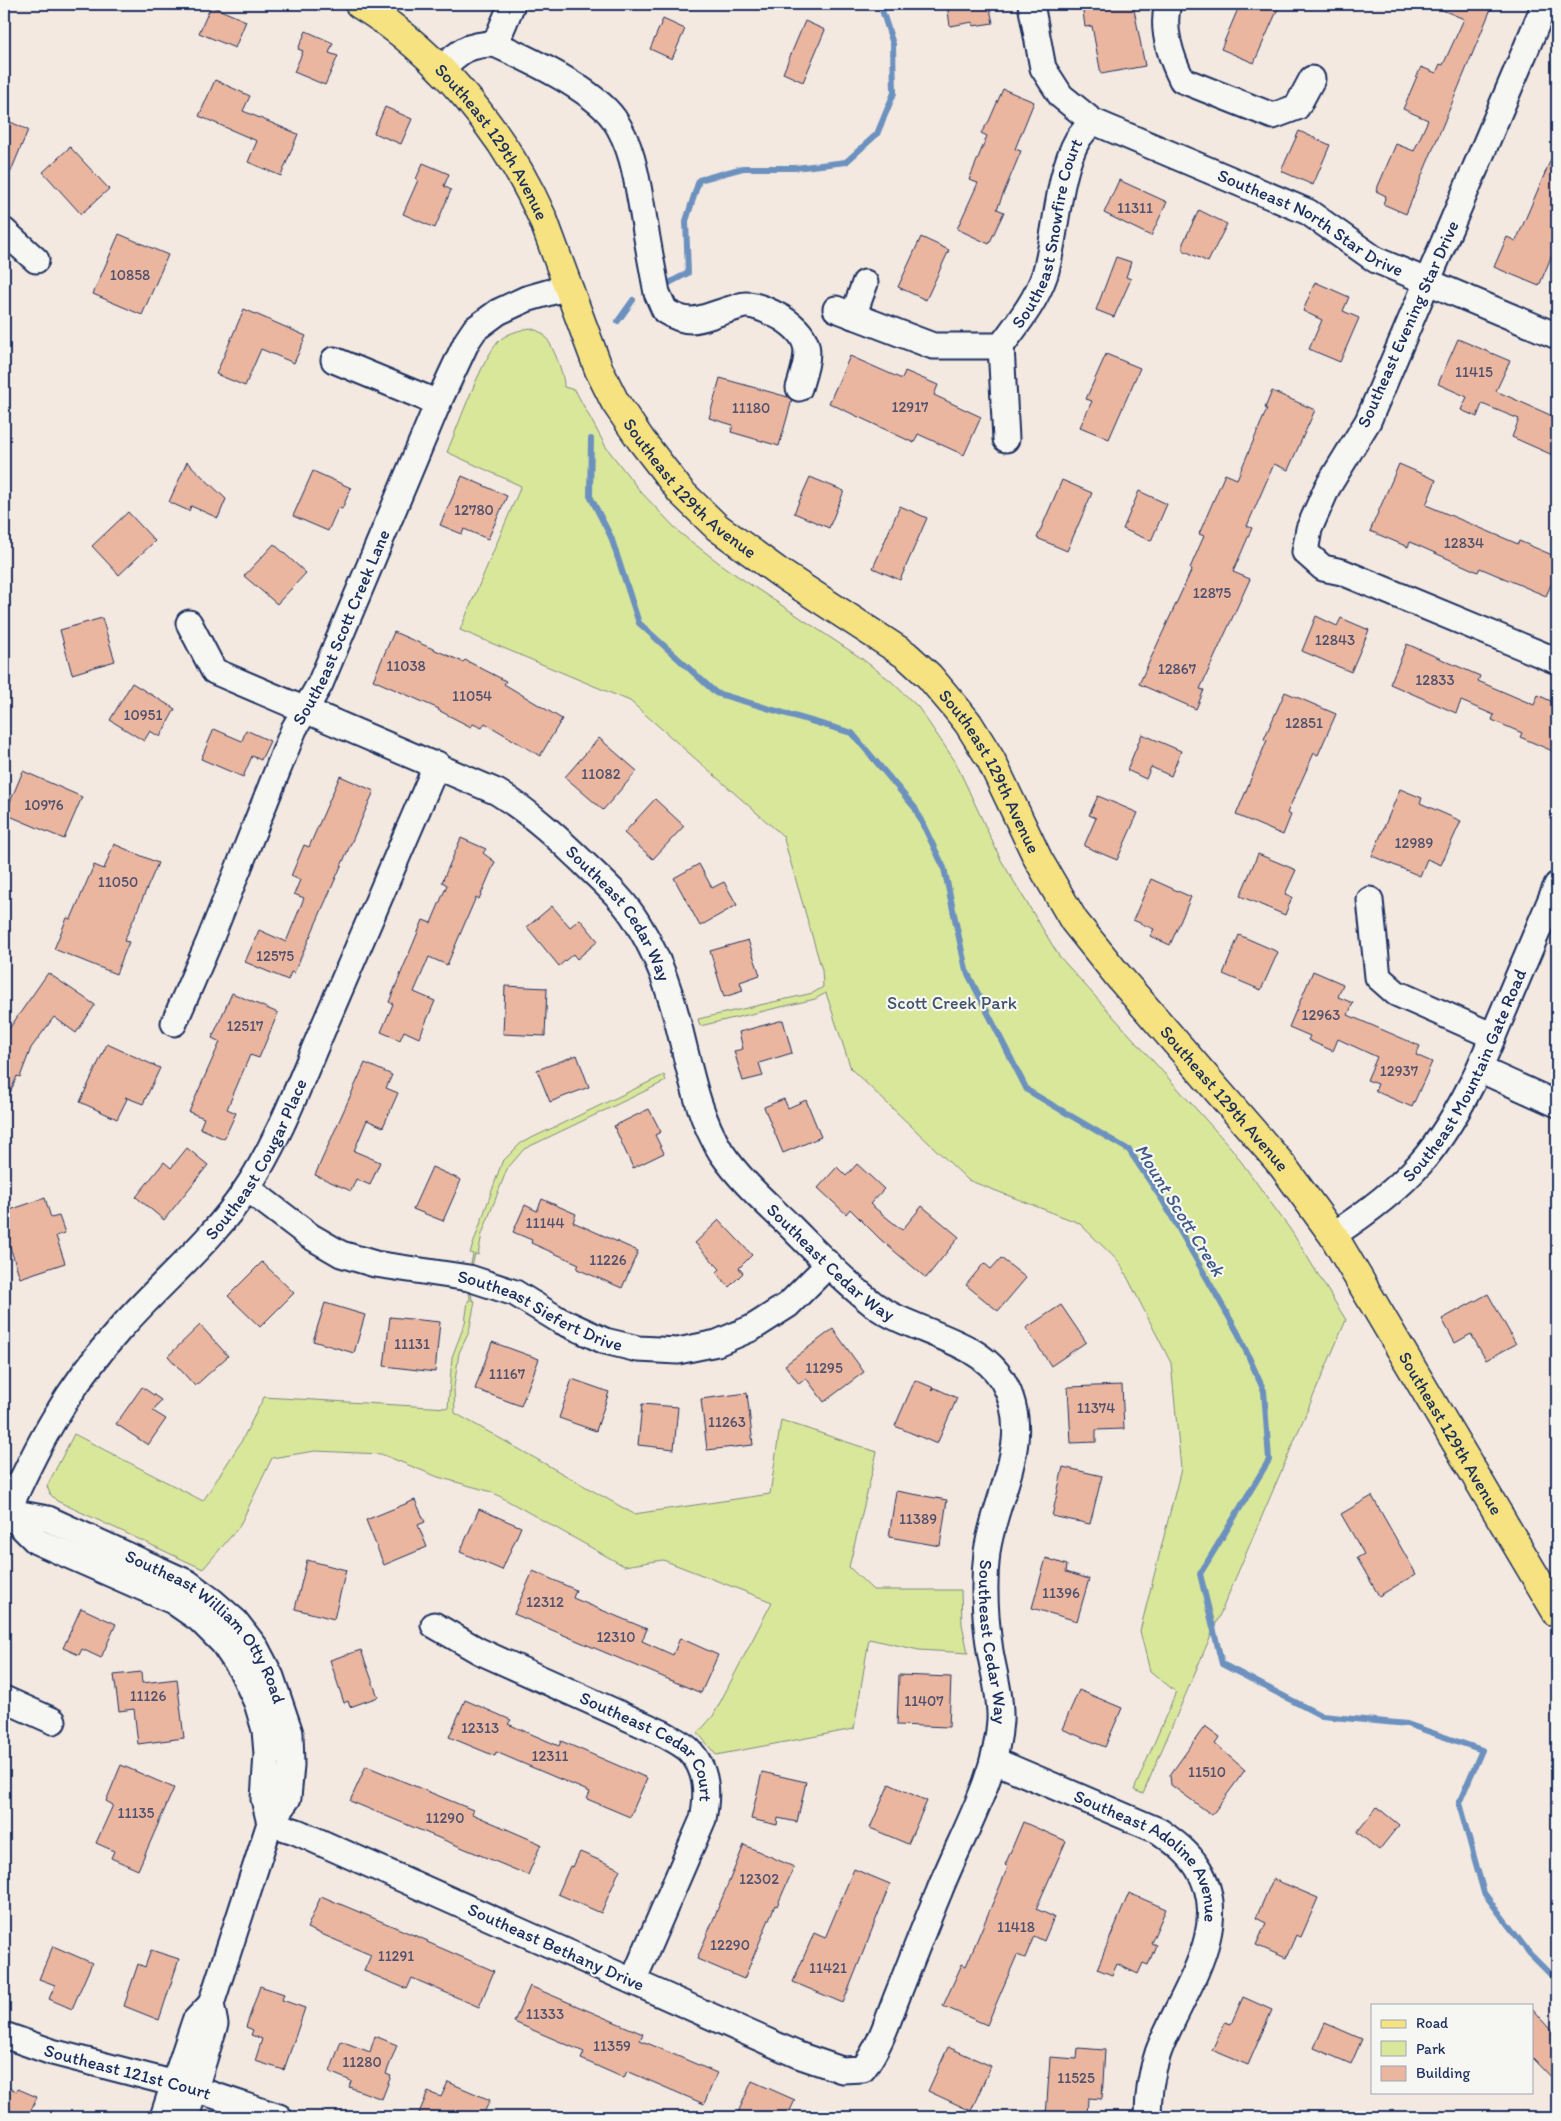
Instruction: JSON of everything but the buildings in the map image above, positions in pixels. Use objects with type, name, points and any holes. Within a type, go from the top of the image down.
[{"type":"main road","name":"Southeast 129th Avenue","points":[[359,4],[401,34],[440,70],[479,113],[505,149],[526,184],[549,232],[599,370],[615,402],[641,440],[681,492],[718,527],[760,559],[887,642],[929,676],[956,708],[991,760],[1038,859],[1074,920],[1119,977],[1282,1165],[1333,1235],[1557,1613]]},
{"type":"street","points":[[495,44],[512,4]]},
{"type":"street","name":"Southeast North Star Drive","points":[[1031,4],[1043,68],[1061,96],[1092,121],[1308,212],[1376,260],[1557,336]]},
{"type":"street","points":[[1168,4],[1167,28],[1172,59],[1182,80],[1272,116],[1297,106],[1312,79]]},
{"type":"street","name":"Southeast Evening Star Drive","points":[[1545,4],[1368,421],[1327,488],[1309,529],[1305,552],[1323,568],[1342,572],[1557,661]]},
{"type":"street","points":[[440,70],[463,49],[479,44],[495,44],[538,64],[596,101],[613,118],[624,137],[634,166],[657,293],[665,311],[685,321],[699,320],[744,305],[759,307],[774,314],[804,336],[807,360],[800,388]]},
{"type":"street","name":"Southeast Snowfire Court","points":[[1001,346],[1027,312],[1045,273],[1062,189],[1070,161],[1078,140],[1092,121]]},
{"type":"street","points":[[4,231],[36,260]]},
{"type":"street","points":[[865,283],[844,312],[933,346],[1001,346],[1006,439]]},
{"type":"street","name":"Southeast Scott Creek Lane","points":[[174,1022],[209,942],[294,729],[320,684],[438,403],[467,341],[475,329],[486,319],[513,304],[568,287]]},
{"type":"street","points":[[334,360],[438,403]]},
{"type":"street","name":"Southeast Cedar Way","points":[[188,623],[214,671],[437,764],[497,792],[524,808],[547,827],[618,896],[637,922],[669,991],[704,1119],[720,1150],[738,1176],[873,1304],[899,1320],[966,1348],[986,1360],[1002,1380],[1012,1404],[1016,1430],[1014,1457],[992,1522],[987,1553],[984,1595],[1001,1715],[995,1761],[941,1885],[872,2058],[863,2068],[842,2070]]},
{"type":"street","name":"Southeast Cougar Place","points":[[5,1514],[42,1438],[66,1398],[94,1358],[122,1326],[214,1232],[247,1188],[281,1127],[437,764]]},
{"type":"street","name":"Southeast Mountain Gate Road","points":[[1333,1235],[1386,1198],[1417,1169],[1447,1129],[1479,1069],[1557,885]]},
{"type":"street","points":[[1370,900],[1378,977],[1396,993],[1493,1036]]},
{"type":"street","points":[[1479,1069],[1557,1104]]},
{"type":"street","name":"Southeast Siefert Drive","points":[[247,1188],[310,1236],[341,1254],[375,1264],[468,1278],[515,1293],[574,1327],[605,1341],[638,1349],[678,1351],[717,1343],[752,1328],[788,1305],[829,1264]]},
{"type":"street","name":"Southeast William Otty Road","points":[[5,1514],[36,1541],[172,1601],[199,1619],[223,1643],[242,1671],[257,1703],[265,1730],[267,1754],[264,1799],[270,1823]]},
{"type":"street","name":"Southeast Cedar Court","points":[[434,1625],[479,1651],[664,1734],[688,1749],[698,1764],[706,1780],[707,1798],[703,1819],[633,1981]]},
{"type":"street","points":[[4,1699],[53,1721]]},
{"type":"street","name":"Southeast Adoline Avenue","points":[[995,1761],[1159,1831],[1182,1848],[1198,1868],[1209,1896],[1210,1924],[1206,1948],[1158,2053],[1150,2085],[1148,2117]]},
{"type":"street","points":[[163,2117],[185,2086],[215,2024],[211,2004],[270,1823]]},
{"type":"street","name":"Southeast Bethany Drive","points":[[270,1823],[297,1832],[798,2055],[842,2070]]},
{"type":"street","name":"Southeast 121st Court","points":[[4,2035],[52,2052],[185,2086],[279,2117]]},
{"type":"street","points":[[185,2086],[186,2117]]},
{"type":"green space","name":"Scott Creek Park","points":[[530,328],[541,332],[547,339],[560,368],[564,387],[575,390],[606,447],[640,491],[680,533],[727,569],[861,658],[891,681],[918,707],[955,761],[1001,860],[1059,956],[1232,1149],[1292,1232],[1346,1320],[1143,1794],[1134,1790],[1176,1692],[1150,1671],[1140,1631],[1181,1469],[1171,1363],[1120,1263],[1079,1223],[968,1180],[851,1069],[826,993],[815,999],[700,1026],[698,1019],[813,993],[823,987],[822,970],[783,836],[630,701],[460,630],[521,486],[447,452],[471,392],[494,347],[501,339],[508,335]]},
{"type":"green space","points":[[664,1075],[666,1081],[524,1149],[507,1169],[482,1234],[478,1255],[475,1254],[469,1278],[472,1300],[475,1301],[469,1332],[459,1353],[454,1387],[455,1413],[634,1514],[770,1494],[781,1420],[877,1452],[849,1567],[873,1590],[961,1590],[962,1624],[968,1653],[919,1650],[869,1639],[854,1729],[716,1755],[698,1733],[713,1716],[772,1602],[663,1560],[624,1566],[492,1492],[438,1477],[381,1454],[315,1451],[272,1458],[239,1527],[203,1569],[57,1501],[50,1494],[47,1486],[74,1434],[203,1501],[241,1442],[264,1397],[448,1408],[452,1357],[465,1323],[468,1301],[470,1300],[468,1278],[473,1254],[470,1253],[502,1162],[521,1143]]},
{"type":"waterway","name":"Mount Scott Creek","points":[[665,285],[688,273],[686,221],[699,180],[743,168],[795,168],[846,162],[877,134],[894,93],[893,44],[880,4]]},
{"type":"waterway","name":"Mount Scott Creek","points":[[618,321],[633,300]]},
{"type":"waterway","name":"Mount Scott Creek","points":[[591,439],[590,496],[611,537],[639,623],[716,693],[852,733],[915,808],[944,868],[966,970],[1027,1090],[1129,1150],[1163,1201],[1238,1333],[1264,1391],[1269,1460],[1200,1574],[1222,1664],[1322,1716],[1407,1724],[1482,1750],[1459,1803],[1484,1893],[1530,1954],[1557,1981]]}]
